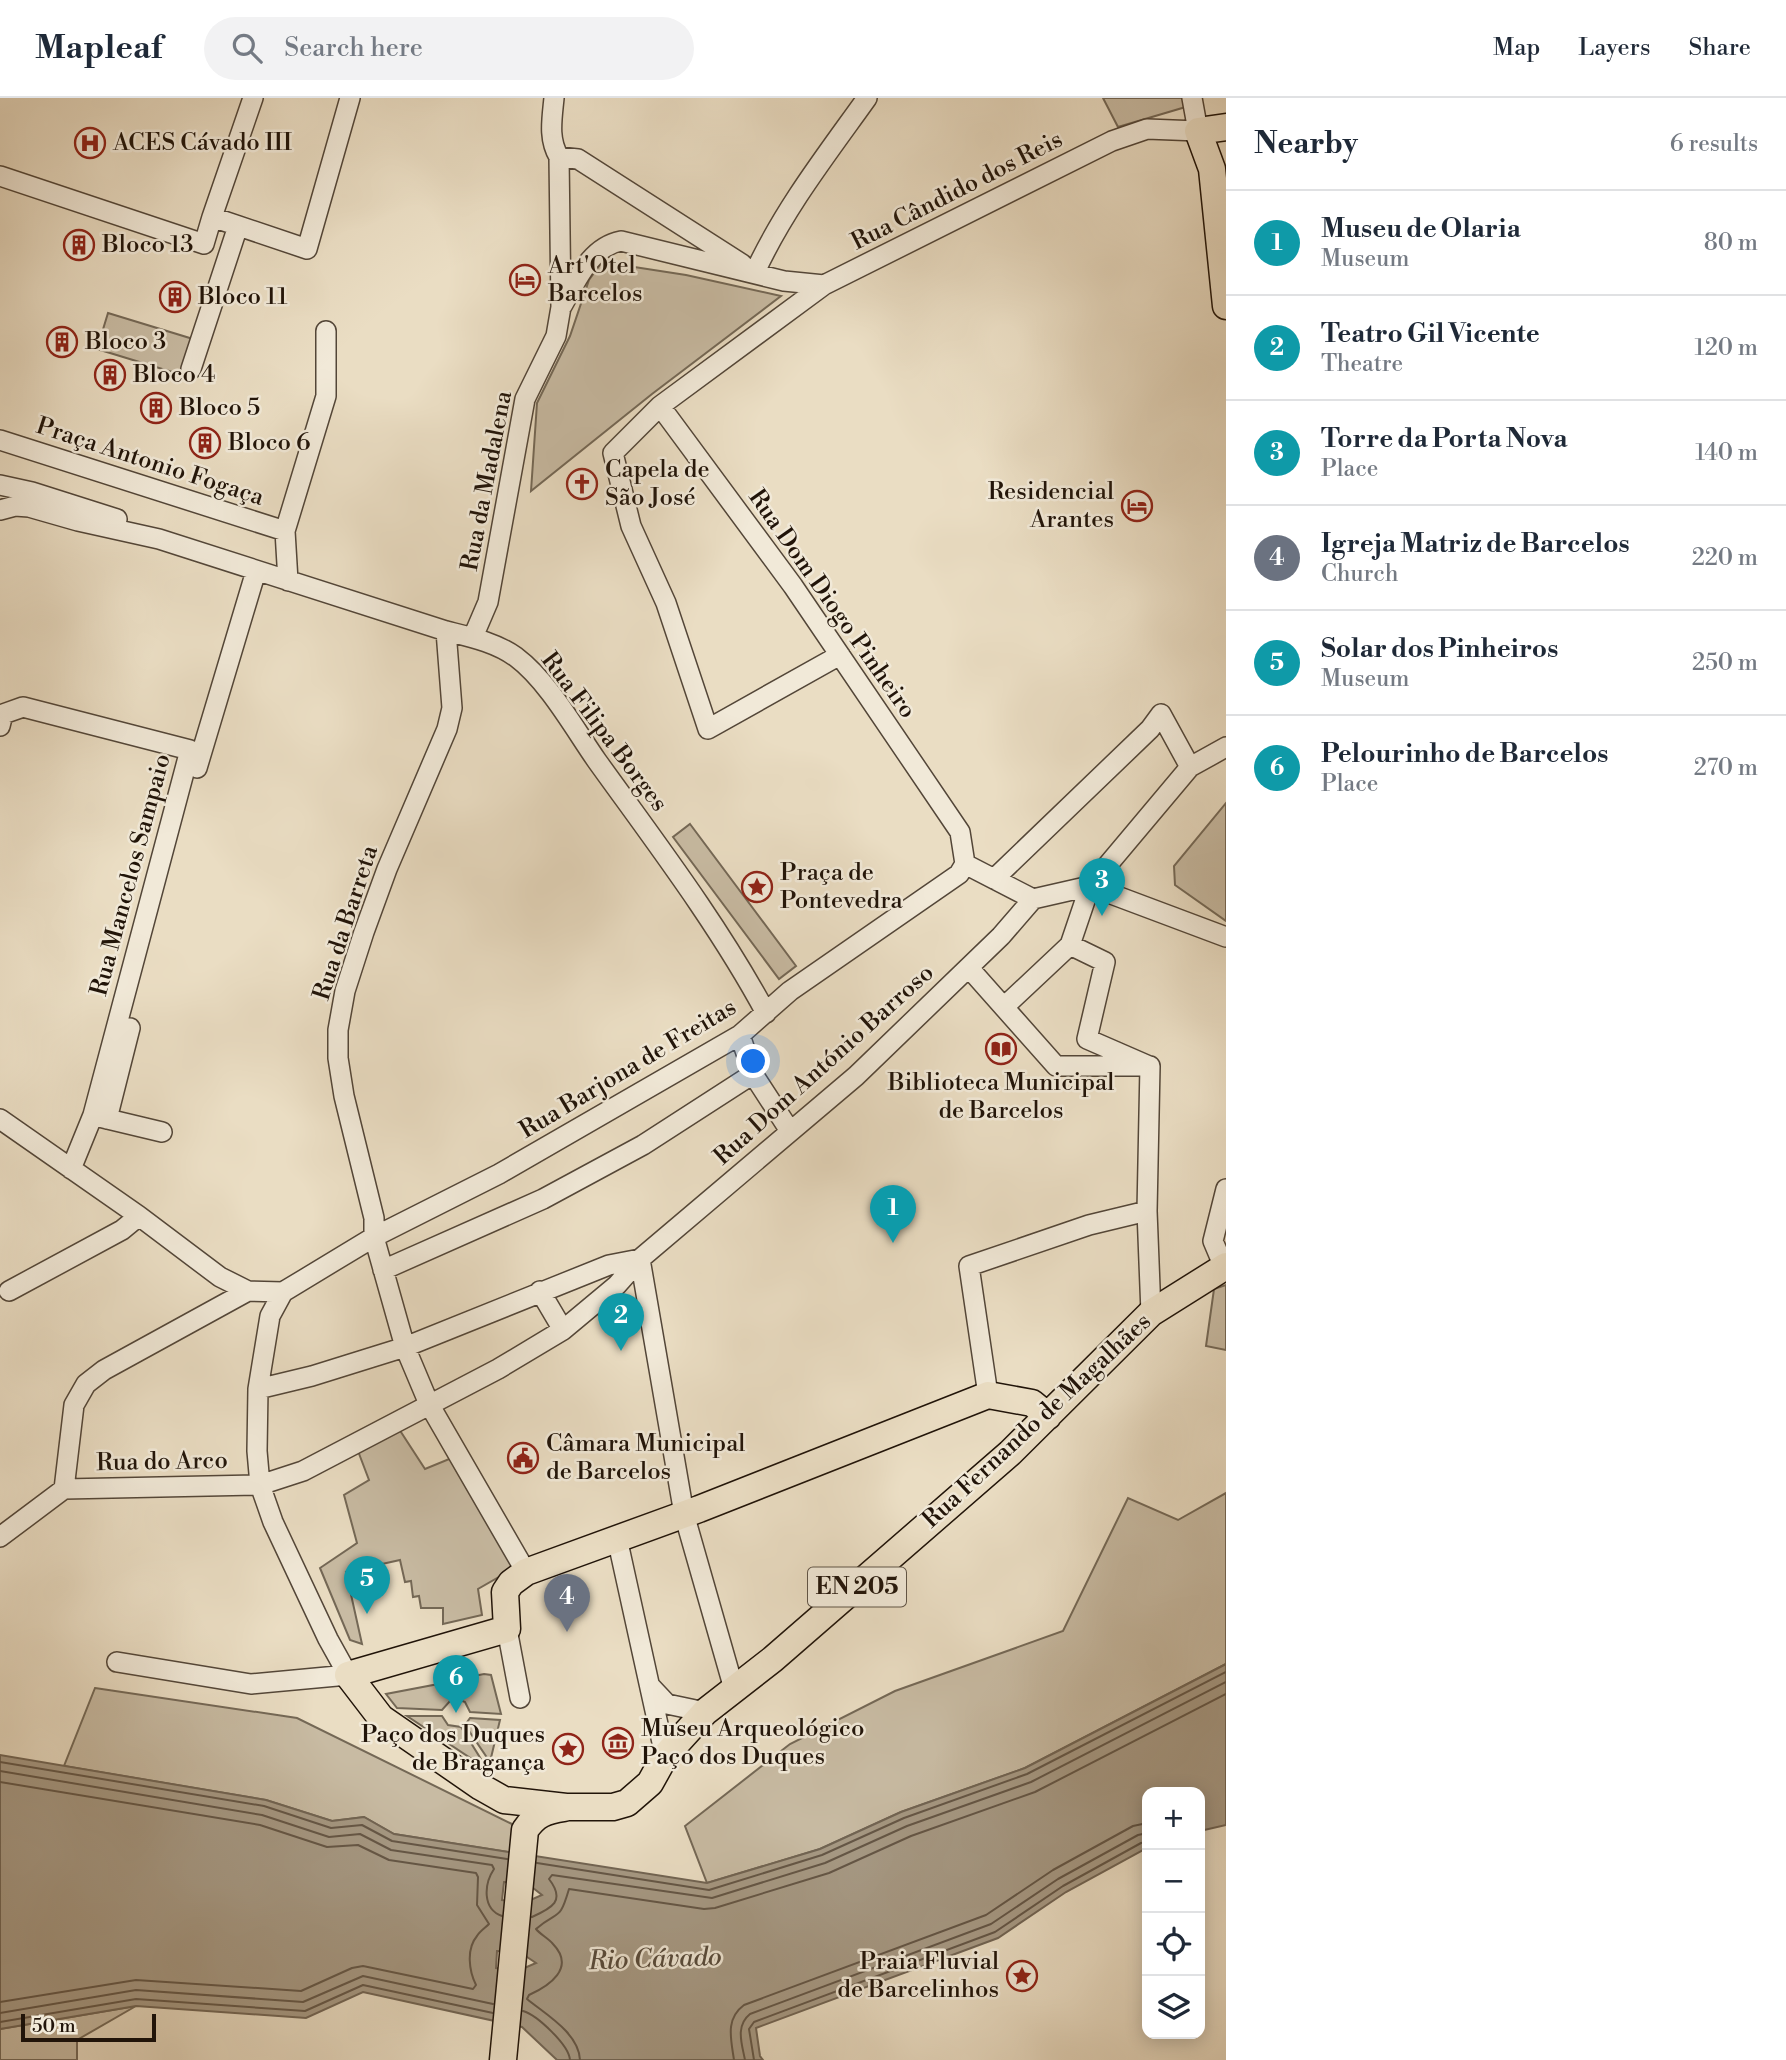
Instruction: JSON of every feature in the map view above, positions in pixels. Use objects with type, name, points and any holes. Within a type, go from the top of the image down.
[{"type":"main road","points":[[1226,127],[1198,131],[1219,167],[1226,306]]},
{"type":"main road","name":"Rua Fernando de Magalhães","points":[[348,1675],[381,1718],[504,1800],[566,1807],[613,1807],[627,1803],[650,1783],[665,1756],[705,1712],[773,1660],[1000,1462],[1151,1313],[1225,1267]]},
{"type":"main road","points":[[348,1675],[507,1629],[505,1592],[511,1583],[526,1572],[684,1514],[988,1395],[1032,1403],[1048,1416]]},
{"type":"main road","name":"EN 205","points":[[504,1800],[519,1817],[525,1834]]},
{"type":"main road","name":"EN 205","points":[[525,1834],[534,1817],[566,1807]]},
{"type":"main road","points":[[503,2060],[525,1834]]},
{"type":"street","points":[[0,176],[204,244],[253,98]]},
{"type":"street","points":[[212,217],[307,249],[350,98]]},
{"type":"street","name":"Rua da Madalena","points":[[473,637],[488,602],[525,399],[556,336],[561,307],[559,158],[552,146],[551,129],[554,98]]},
{"type":"street","points":[[755,272],[766,246],[801,190],[867,98]]},
{"type":"street","points":[[1192,98],[1198,131]]},
{"type":"street","name":"Rua Cândido dos Reis","points":[[840,655],[708,729],[666,603],[631,526],[613,453],[660,406],[824,285],[1112,141],[1147,129],[1198,131]]},
{"type":"street","points":[[559,158],[578,159],[755,272]]},
{"type":"street","points":[[191,369],[238,226]]},
{"type":"street","points":[[561,307],[597,251],[607,244],[621,241],[784,281],[824,285]]},
{"type":"street","points":[[288,581],[285,531],[326,396],[326,331]]},
{"type":"street","name":"Rua Dom Diogo Pinheiro","points":[[660,406],[793,586],[960,832],[965,864]]},
{"type":"street","name":"Praça Antonio Fogaça","points":[[0,440],[285,531]]},
{"type":"street","name":"Rua Filipa Borges","points":[[0,485],[112,517],[159,539]]},
{"type":"street","name":"Rua Filipa Borges","points":[[0,510],[15,506],[29,507],[159,539],[446,631],[473,637],[515,656],[539,678],[744,972],[766,1013]]},
{"type":"street","points":[[162,1132],[100,1117],[204,741],[256,571]]},
{"type":"street","name":"Rua da Barreta","points":[[446,631],[452,708],[447,729],[364,932],[345,991],[338,1030],[338,1058],[374,1218],[374,1237],[405,1347],[429,1404],[526,1572]]},
{"type":"street","name":"Rua Mancelos Sampaio","points":[[0,726],[3,714],[23,707],[190,750],[100,1117],[71,1168]]},
{"type":"street","points":[[994,879],[1150,729],[1161,714],[1190,767]]},
{"type":"street","points":[[1004,1007],[1069,945],[1090,886],[1190,767],[1226,747]]},
{"type":"street","points":[[965,864],[1033,899],[1090,886],[1226,937]]},
{"type":"street","name":"Rua Barjona de Freitas","points":[[283,1292],[374,1237],[499,1174],[740,1035],[790,991],[959,874],[965,864]]},
{"type":"street","name":"Rua Dom António Barroso","points":[[429,1404],[498,1369],[563,1330],[617,1285],[640,1259],[856,1076],[1001,936],[1033,899]]},
{"type":"street","points":[[1069,945],[1105,962],[1087,1039],[1149,1066]]},
{"type":"street","points":[[969,968],[1056,1066],[1149,1066]]},
{"type":"street","points":[[740,1035],[753,1074],[790,1131]]},
{"type":"street","points":[[1149,1066],[1147,1211],[1151,1313]]},
{"type":"street","points":[[383,1270],[543,1199],[643,1145],[753,1074]]},
{"type":"street","points":[[0,1119],[220,1277],[248,1291],[283,1292]]},
{"type":"street","points":[[1225,1267],[1213,1241],[1226,1189]]},
{"type":"street","points":[[988,1395],[970,1266],[1089,1226],[1147,1211]]},
{"type":"street","points":[[9,1291],[122,1230],[138,1216]]},
{"type":"street","points":[[258,1389],[312,1376],[405,1347],[609,1265],[640,1259],[684,1514],[734,1689]]},
{"type":"street","points":[[0,1537],[64,1489],[74,1405],[86,1384],[104,1370],[248,1291]]},
{"type":"street","points":[[540,1291],[563,1330]]},
{"type":"street","name":"Rua Fernando de Magalhães","points":[[283,1292],[270,1316],[258,1389],[257,1451],[260,1485],[273,1521],[328,1639],[348,1675]]},
{"type":"street","name":"Rua do Arco","points":[[64,1489],[260,1485],[303,1471],[429,1404]]},
{"type":"street","points":[[617,1538],[665,1756]]},
{"type":"street","points":[[507,1629],[520,1698]]},
{"type":"street","points":[[117,1662],[251,1684],[348,1675]]},
{"type":"street","points":[[650,1686],[667,1704],[705,1712]]},
{"type":"shaded area","points":[[1103,98],[1187,98],[1189,106],[1118,127]]},
{"type":"shaded area","points":[[602,262],[686,275],[781,296],[531,491],[537,403],[570,336],[589,280]]},
{"type":"shaded area","points":[[108,313],[193,339],[182,375],[97,349]]},
{"type":"shaded area","points":[[1226,803],[1226,921],[1175,885],[1174,866]]},
{"type":"shaded area","points":[[690,824],[796,966],[779,979],[673,837]]},
{"type":"shaded area","points":[[1226,1285],[1226,1350],[1206,1346],[1214,1289]]},
{"type":"shaded area","points":[[399,1429],[425,1469],[454,1457],[518,1566],[478,1589],[482,1615],[443,1624],[443,1608],[421,1608],[419,1596],[413,1597],[411,1581],[405,1582],[400,1560],[346,1572],[362,1644],[350,1640],[320,1568],[357,1543],[344,1495],[369,1480],[358,1451]]},
{"type":"shaded area","points":[[1226,1493],[1226,1664],[1025,1768],[901,1812],[820,1849],[707,1883],[685,1826],[790,1744],[895,1691],[1063,1631],[1128,1498],[1178,1520]]},
{"type":"shaded area","points":[[491,1675],[501,1714],[470,1712],[465,1702],[457,1699],[454,1680]]},
{"type":"shaded area","points":[[449,1682],[451,1700],[442,1710],[397,1708],[386,1694]]},
{"type":"shaded area","points":[[95,1688],[297,1718],[512,1824],[514,1853],[394,1834],[364,1817],[332,1821],[266,1800],[64,1766]]},
{"type":"shaded area","points":[[407,1716],[442,1716],[448,1725],[461,1727],[484,1764],[475,1761]]},
{"type":"shaded area","points":[[470,1718],[500,1720],[490,1762],[465,1725]]},
{"type":"shaded area","points":[[136,2006],[77,2040],[77,2060],[0,2060],[0,2029]]},
{"type":"water","name":"Rio Cávado","points":[[1226,1664],[1226,1825],[1205,1830],[1205,1787],[1142,1787],[1142,1851],[1066,1892],[998,1938],[756,2028],[763,2060],[557,2060],[522,2027],[363,1992],[306,2018],[136,2006],[0,2029],[0,1755],[266,1800],[332,1821],[364,1817],[394,1834],[707,1883],[820,1849],[901,1812],[1025,1768]],"holes":[[[504,1882],[528,1884],[542,1895],[526,1902],[502,1900]],[[497,1951],[521,1953],[536,1963],[520,1970],[496,1968]]]},
{"type":"place","name":"ACES Cávado III","points":[[90,143]]},
{"type":"place","name":"Bloco 13","points":[[79,245]]},
{"type":"place","name":"Art'Otel Barcelos","points":[[525,280]]},
{"type":"place","name":"Bloco 11","points":[[175,297]]},
{"type":"place","name":"Bloco 3","points":[[62,342]]},
{"type":"place","name":"Bloco 4","points":[[110,375]]},
{"type":"place","name":"Bloco 5","points":[[156,408]]},
{"type":"place","name":"Bloco 6","points":[[205,443]]},
{"type":"place","name":"Capela de São José","points":[[582,484]]},
{"type":"place","name":"Residencial Arantes","points":[[1137,506]]},
{"type":"place","name":"Praça de Pontevedra","points":[[757,887]]},
{"type":"place","name":"Torre da Porta Nova","points":[[1102,916]]},
{"type":"place","name":"Biblioteca Municipal de Barcelos","points":[[1001,1049]]},
{"type":"place","name":"Museu de Olaria","points":[[893,1243]]},
{"type":"place","name":"Teatro Gil Vicente","points":[[621,1351]]},
{"type":"place","name":"Câmara Municipal de Barcelos","points":[[523,1458]]},
{"type":"place","name":"Solar dos Pinheiros","points":[[367,1614]]},
{"type":"place","name":"Igreja Matriz de Barcelos","points":[[567,1632]]},
{"type":"place","name":"Pelourinho de Barcelos","points":[[456,1713]]},
{"type":"place","name":"Museu Arqueológico Paço dos Duques","points":[[618,1743]]},
{"type":"place","name":"Paço dos Duques de Bragança","points":[[568,1749]]},
{"type":"place","name":"Praia Fluvial de Barcelinhos","points":[[1022,1976]]}]
